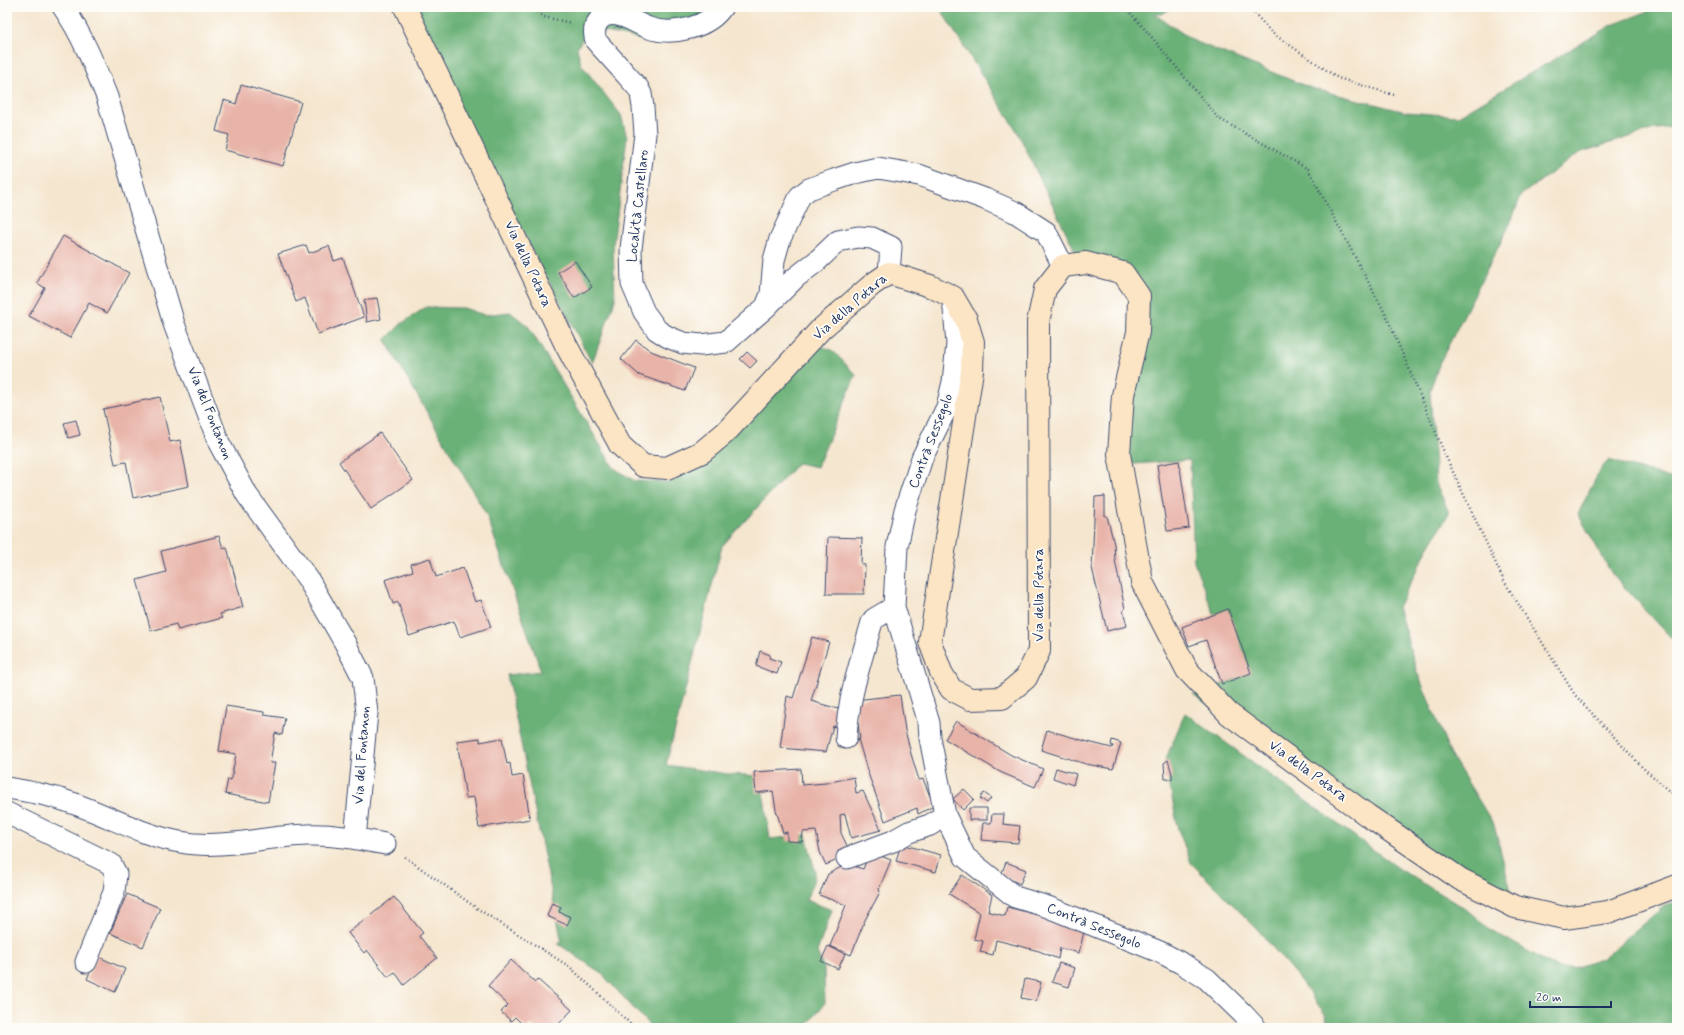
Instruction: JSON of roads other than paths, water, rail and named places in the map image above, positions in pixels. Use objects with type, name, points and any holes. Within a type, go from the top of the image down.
[{"type":"street","name":"Via del Fontanon","points":[[63,7],[96,68],[108,97],[174,324],[219,443],[247,495],[308,579],[345,643],[363,678],[367,713],[356,828]]},
{"type":"street","name":"Via della Potara","points":[[405,7],[566,345],[620,445],[643,466],[667,468],[702,452],[726,432],[821,329],[873,284],[889,273],[930,286],[953,297],[966,319],[973,342],[972,371],[930,642],[940,672],[951,689],[970,699],[1002,698],[1026,678],[1039,651],[1038,322],[1045,288],[1063,266],[1086,263],[1123,273],[1139,296],[1138,332],[1123,395],[1119,454],[1142,582],[1188,670],[1229,714],[1367,815],[1460,879],[1515,907],[1564,918],[1608,912],[1677,886]]},
{"type":"street","name":"Località Castellaro","points":[[722,7],[712,18],[702,24],[682,29],[667,31],[650,28],[624,17],[609,14],[603,16],[595,27],[594,36],[600,48],[623,70],[638,88],[643,107],[645,134],[631,248],[632,284],[644,312],[657,330],[668,337],[683,343],[701,345],[726,342],[766,307],[795,278],[817,261],[838,240],[858,237],[872,238],[891,247],[889,273]]},
{"type":"street","points":[[766,307],[771,294],[774,260],[780,239],[800,196],[809,189],[834,180],[878,168],[919,175],[1015,212],[1046,232],[1063,266]]},
{"type":"street","name":"Contrà Sessegolo","points":[[953,297],[957,344],[953,382],[947,407],[922,458],[905,510],[897,547],[894,607],[929,723],[930,738],[945,815],[964,857],[1015,897],[1048,907],[1160,952],[1181,963],[1207,979],[1256,1028]]},
{"type":"street","points":[[846,738],[847,714],[852,691],[872,622],[874,619],[894,607]]},
{"type":"street","points":[[7,788],[40,793],[64,800],[147,834],[181,842],[220,845],[306,835],[343,836],[386,844]]},
{"type":"street","points":[[7,813],[111,864],[116,874],[114,892],[86,962]]},
{"type":"street","points":[[847,858],[893,841],[909,832],[930,825],[945,815]]}]
